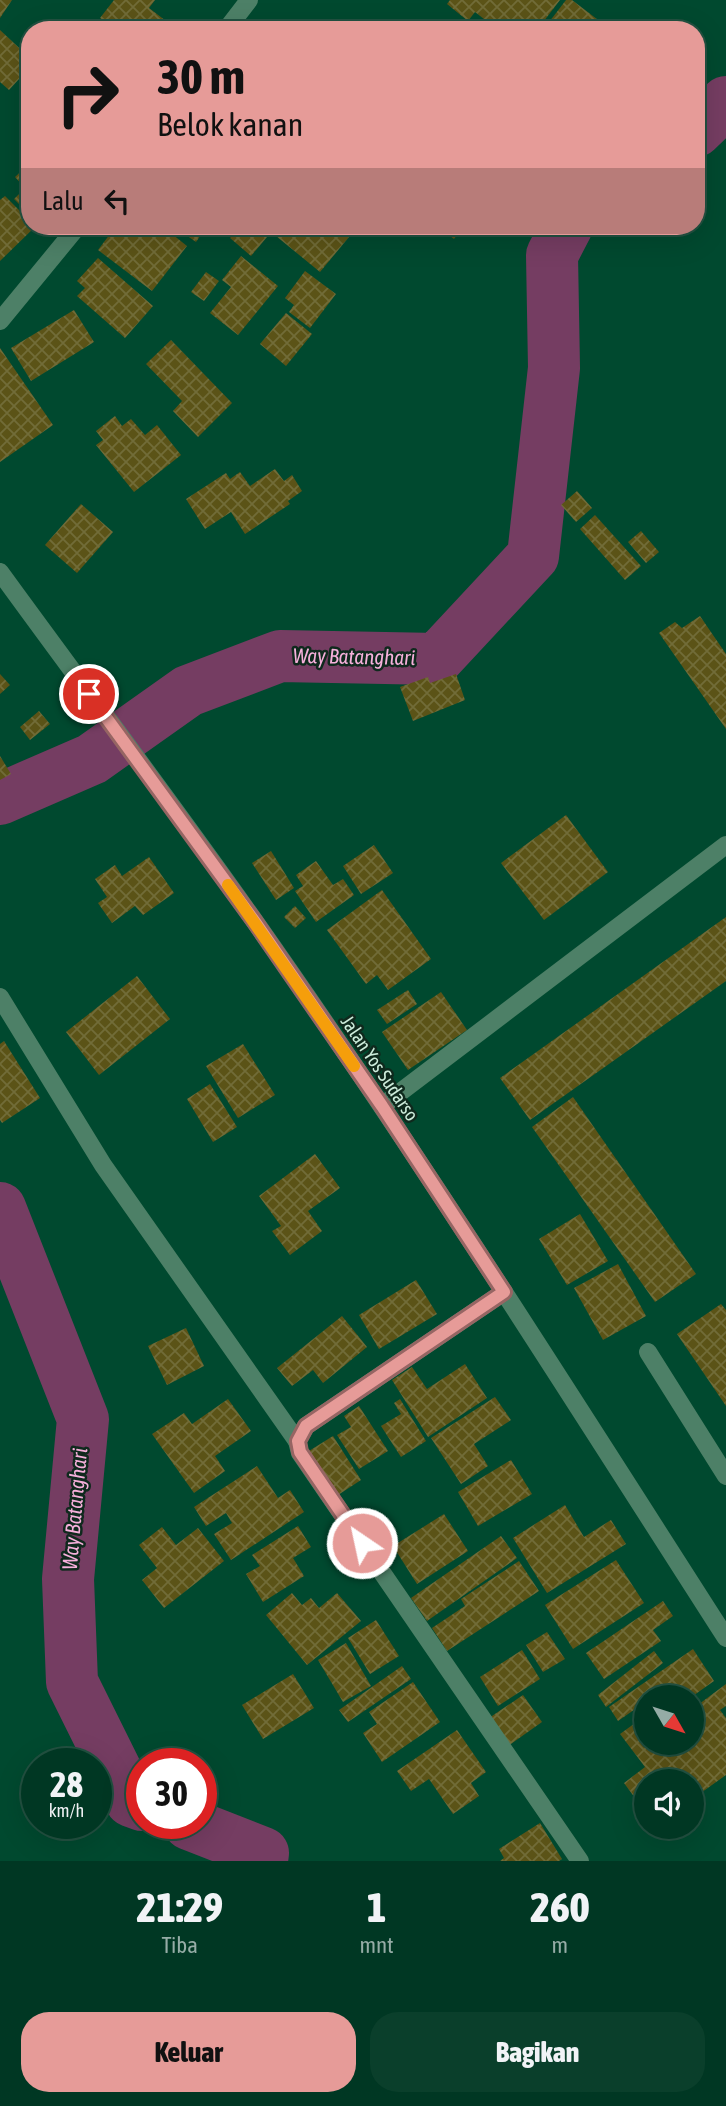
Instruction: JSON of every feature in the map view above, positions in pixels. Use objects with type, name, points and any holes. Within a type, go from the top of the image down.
[{"type":"street","points":[[233,21],[248,0]]},
{"type":"street","points":[[0,321],[71,235]]},
{"type":"street","name":"Jalan Yos Sudarso","points":[[0,572],[255,922],[382,1106],[726,1638]]},
{"type":"street","points":[[382,1106],[726,845]]},
{"type":"street","points":[[0,997],[103,1166],[298,1441],[300,1452],[580,1861]]},
{"type":"street","points":[[298,1441],[306,1426],[504,1292]]},
{"type":"street","points":[[648,1352],[726,1476]]},
{"type":"building","points":[[0,0],[12,0],[0,18]]},
{"type":"building","points":[[114,0],[155,0],[149,8],[166,21],[104,21],[100,18]]},
{"type":"building","points":[[450,0],[560,0],[544,21],[486,21],[475,12],[468,21],[447,4]]},
{"type":"building","points":[[566,0],[572,0],[599,21],[550,21]]},
{"type":"building","points":[[0,30],[21,50],[21,77],[9,90],[0,82]]},
{"type":"building","points":[[21,171],[21,184],[15,177]]},
{"type":"building","points":[[21,192],[21,206],[14,199]]},
{"type":"building","points":[[5,196],[21,212],[21,235],[27,235],[0,261],[0,200]]},
{"type":"building","points":[[109,235],[173,235],[187,246],[152,291],[98,250]]},
{"type":"building","points":[[186,235],[201,235],[196,242]]},
{"type":"building","points":[[233,235],[267,237],[251,256],[230,238]]},
{"type":"building","points":[[277,235],[351,235],[320,272]]},
{"type":"building","points":[[241,256],[278,286],[238,335],[210,313],[231,287],[222,280]]},
{"type":"building","points":[[98,258],[153,306],[125,338],[77,296],[85,288],[77,281]]},
{"type":"building","points":[[305,271],[336,294],[310,328],[289,312],[294,305],[285,298]]},
{"type":"building","points":[[206,272],[219,281],[204,301],[191,292]]},
{"type":"building","points":[[74,310],[94,342],[31,381],[11,348]]},
{"type":"building","points":[[286,313],[312,334],[286,366],[260,344]]},
{"type":"building","points":[[171,340],[232,403],[198,437],[173,411],[182,401],[146,364]]},
{"type":"building","points":[[0,348],[53,425],[0,462]]},
{"type":"building","points":[[115,416],[122,426],[131,419],[145,435],[157,425],[181,455],[134,492],[96,445],[103,440],[96,431]]},
{"type":"building","points":[[275,469],[284,481],[292,475],[302,491],[288,501],[290,504],[245,534],[231,512],[205,529],[186,499],[226,473],[230,479],[240,472],[250,486]]},
{"type":"building","points":[[577,491],[592,508],[576,522],[561,505]]},
{"type":"building","points":[[81,504],[113,532],[77,573],[45,545]]},
{"type":"building","points":[[595,515],[641,566],[625,580],[580,529]]},
{"type":"building","points":[[641,531],[659,552],[646,563],[628,542]]},
{"type":"building","points":[[700,616],[726,654],[726,729],[659,633],[675,622],[682,628]]},
{"type":"building","points":[[0,674],[10,685],[0,694]]},
{"type":"building","points":[[456,674],[465,700],[413,721],[400,687],[428,677],[430,683]]},
{"type":"building","points":[[39,711],[50,724],[30,740],[20,727]]},
{"type":"building","points":[[0,756],[11,774],[0,780]]},
{"type":"building","points":[[566,815],[608,872],[544,920],[501,863]]},
{"type":"building","points":[[374,845],[393,873],[361,894],[343,866]]},
{"type":"building","points":[[271,851],[294,888],[276,900],[252,863]]},
{"type":"building","points":[[149,857],[174,893],[143,915],[135,906],[112,923],[98,903],[107,897],[95,879],[115,865],[122,876]]},
{"type":"building","points":[[316,861],[333,885],[343,879],[354,895],[316,922],[295,891],[303,886],[296,875]]},
{"type":"building","points":[[382,890],[431,959],[388,990],[377,975],[366,984],[327,930]]},
{"type":"building","points":[[295,906],[306,918],[295,928],[284,917]]},
{"type":"building","points":[[726,917],[726,981],[530,1120],[500,1078]]},
{"type":"building","points":[[137,976],[170,1019],[99,1075],[66,1032]]},
{"type":"building","points":[[408,990],[417,1004],[387,1024],[377,1010]]},
{"type":"building","points":[[441,992],[467,1030],[408,1070],[382,1032]]},
{"type":"building","points":[[4,1041],[40,1098],[2,1123],[0,1044]]},
{"type":"building","points":[[243,1044],[275,1095],[238,1118],[206,1066]]},
{"type":"building","points":[[210,1084],[237,1127],[213,1142],[187,1099]]},
{"type":"building","points":[[573,1097],[696,1274],[655,1302],[532,1127]]},
{"type":"building","points":[[315,1154],[340,1188],[308,1211],[322,1231],[290,1255],[272,1231],[281,1226],[259,1196]]},
{"type":"building","points":[[580,1214],[608,1261],[567,1285],[539,1239]]},
{"type":"building","points":[[618,1264],[646,1316],[603,1340],[574,1288]]},
{"type":"building","points":[[416,1280],[437,1314],[379,1349],[359,1315]]},
{"type":"building","points":[[721,1304],[726,1310],[726,1406],[677,1334]]},
{"type":"building","points":[[342,1316],[367,1347],[323,1383],[313,1370],[292,1386],[277,1368]]},
{"type":"building","points":[[186,1328],[204,1366],[167,1385],[148,1346]]},
{"type":"building","points":[[465,1364],[487,1398],[428,1437],[392,1380],[412,1367],[427,1389]]},
{"type":"building","points":[[495,1397],[511,1420],[474,1444],[488,1466],[461,1484],[431,1438]]},
{"type":"building","points":[[228,1399],[251,1431],[215,1456],[225,1471],[194,1493],[152,1434],[184,1413],[192,1424]]},
{"type":"building","points":[[400,1399],[426,1441],[401,1457],[381,1426],[401,1414],[394,1403]]},
{"type":"building","points":[[359,1406],[388,1451],[359,1469],[337,1435],[351,1427],[344,1416]]},
{"type":"building","points":[[333,1436],[361,1480],[338,1495],[309,1451]]},
{"type":"building","points":[[511,1460],[532,1494],[478,1526],[458,1492]]},
{"type":"building","points":[[257,1466],[278,1498],[290,1490],[304,1512],[231,1560],[214,1534],[232,1523],[226,1513],[206,1526],[194,1507]]},
{"type":"building","points":[[565,1505],[584,1537],[611,1520],[626,1544],[547,1593],[513,1538]]},
{"type":"building","points":[[444,1514],[468,1551],[417,1584],[393,1546]]},
{"type":"building","points":[[298,1526],[311,1547],[293,1558],[304,1576],[263,1602],[246,1574],[260,1566],[252,1555]]},
{"type":"building","points":[[162,1527],[176,1545],[198,1528],[224,1561],[164,1608],[142,1580],[157,1568],[139,1545]]},
{"type":"building","points":[[501,1536],[517,1558],[427,1621],[411,1598]]},
{"type":"building","points":[[616,1560],[644,1603],[573,1649],[545,1605]]},
{"type":"building","points":[[519,1561],[539,1591],[447,1651],[432,1628],[465,1606],[461,1599]]},
{"type":"building","points":[[292,1593],[302,1605],[311,1598],[319,1608],[337,1593],[361,1621],[307,1665],[266,1615]]},
{"type":"building","points":[[663,1601],[673,1616],[653,1630],[661,1641],[604,1679],[586,1653]]},
{"type":"building","points":[[376,1620],[399,1656],[370,1674],[348,1638]]},
{"type":"building","points":[[547,1632],[565,1659],[543,1672],[526,1645]]},
{"type":"building","points":[[346,1643],[371,1686],[343,1702],[318,1660]]},
{"type":"building","points":[[693,1649],[714,1681],[704,1688],[704,1685],[641,1685]]},
{"type":"building","points":[[522,1650],[540,1679],[498,1706],[480,1677]]},
{"type":"building","points":[[654,1651],[663,1663],[606,1707],[598,1695]]},
{"type":"building","points":[[402,1666],[411,1679],[348,1722],[339,1710]]},
{"type":"building","points":[[293,1674],[314,1708],[263,1739],[242,1705]]},
{"type":"building","points":[[413,1682],[440,1722],[382,1762],[363,1733],[377,1724],[369,1712]]},
{"type":"building","points":[[726,1684],[726,1706],[720,1710],[726,1718],[726,1775],[704,1791],[704,1769],[642,1769],[645,1767],[636,1755],[704,1755],[704,1700]]},
{"type":"building","points":[[634,1690],[634,1710],[618,1721],[609,1707]]},
{"type":"building","points":[[523,1695],[542,1722],[508,1746],[489,1718]]},
{"type":"building","points":[[634,1724],[634,1752],[620,1734]]},
{"type":"building","points":[[457,1730],[486,1772],[471,1783],[479,1796],[453,1814],[429,1779],[411,1791],[397,1771]]},
{"type":"building","points":[[634,1775],[634,1797],[624,1783]]},
{"type":"building","points":[[540,1823],[562,1859],[500,1861],[504,1858],[499,1849]]},
{"type":"waterway","name":"Way Batanghari","points":[[705,122],[726,102]]},
{"type":"waterway","name":"Way Batanghari","points":[[0,799],[92,759],[188,691],[280,656],[437,659],[533,556],[554,368],[552,255],[562,235]]},
{"type":"waterway","name":"Way Batanghari","points":[[0,1208],[83,1419],[68,1579],[72,1682],[126,1791]]},
{"type":"waterway","name":"Way Batanghari","points":[[217,1835],[263,1853],[262,1861]]},
{"type":"slow traffic","points":[[228,885],[354,1066]]},
{"type":"route","points":[[89,694],[255,922],[382,1106],[504,1292],[306,1426],[298,1441],[300,1452],[362,1543]]}]
